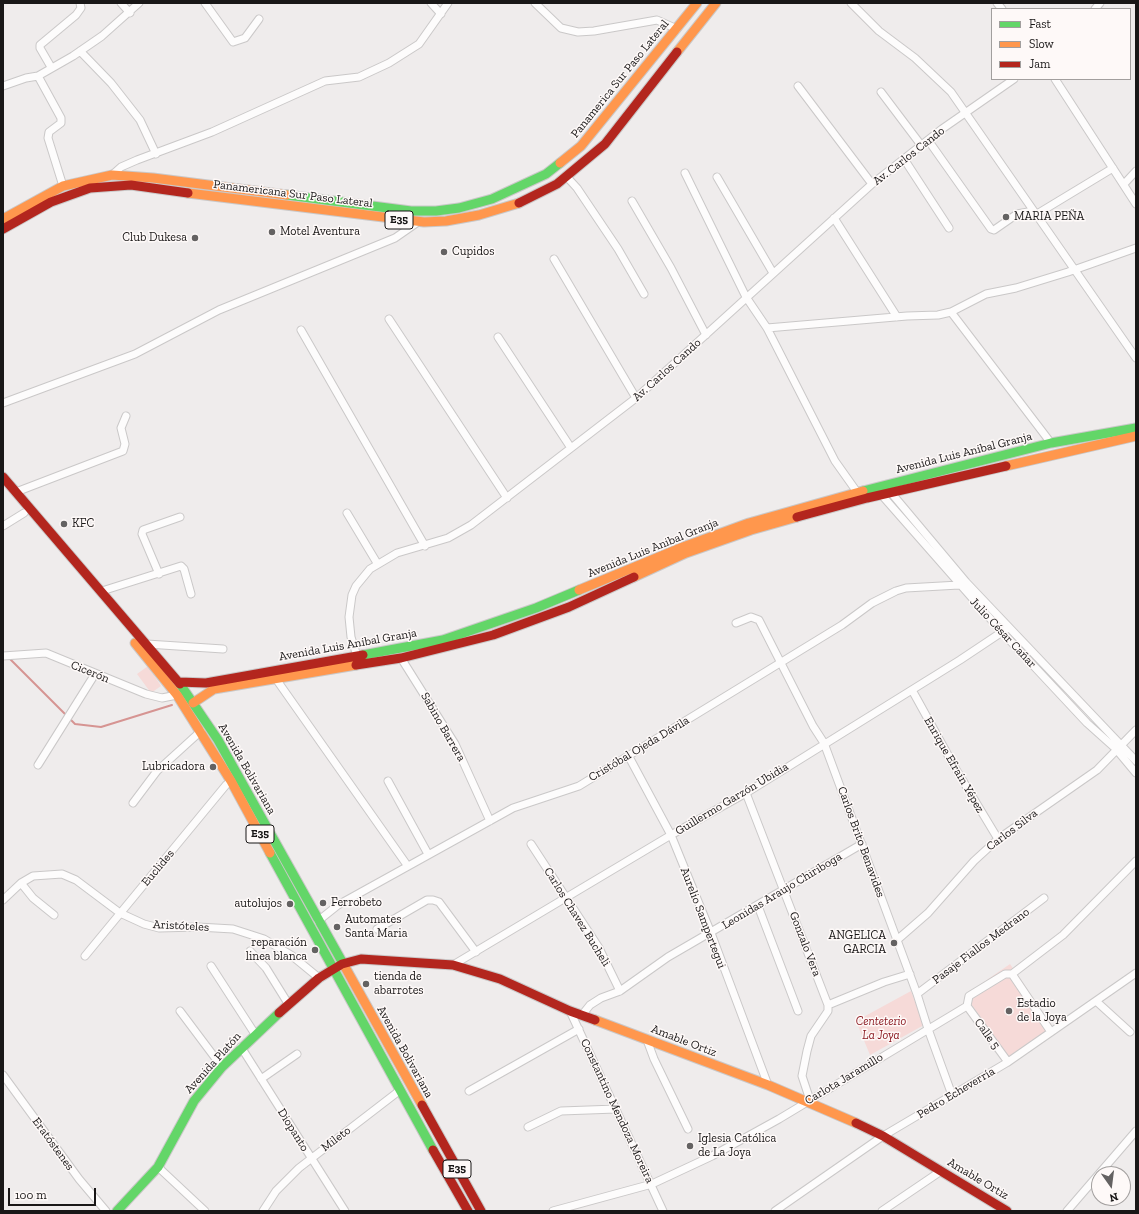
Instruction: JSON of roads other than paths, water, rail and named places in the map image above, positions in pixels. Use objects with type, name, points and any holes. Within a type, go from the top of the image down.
[{"type":"main road","name":"Panamerica Sur Paso Lateral","points":[[3,219],[63,186],[112,175],[153,178],[411,211],[436,211],[472,205],[492,199],[521,187],[546,174],[581,146],[697,3]]},
{"type":"main road","name":"Panamericana Sur Paso Lateral","points":[[3,229],[66,196],[90,188],[110,186],[137,186],[261,204],[419,221],[446,221],[479,215],[509,207],[532,198],[566,176],[605,144],[716,3]]},
{"type":"main road","name":"Avenida Luis Anibal Granja","points":[[888,489],[1051,443],[1136,428]]},
{"type":"main road","name":"Avenida Luis Anibal Granja","points":[[193,702],[214,689],[401,658],[493,635],[540,619],[686,554],[751,530],[878,491],[1136,436]]},
{"type":"main road","name":"Avenida Bolivariana","points":[[3,477],[179,682],[218,740],[481,1211]]},
{"type":"main road","name":"Avenida Bolivariana","points":[[3,490],[87,583],[177,695],[231,781],[399,1091],[468,1211]]},
{"type":"main road","name":"Avenida Luis Anibal Granja","points":[[179,682],[206,683],[450,637],[536,608],[683,547],[749,523],[857,492],[878,491]]},
{"type":"main road","name":"Amable Ortiz","points":[[334,969],[342,964],[361,959],[453,966],[500,979],[570,1011],[808,1101],[883,1136],[1007,1211]]},
{"type":"main road","name":"Avenida Platón","points":[[118,1211],[158,1167],[194,1100],[222,1067],[255,1034],[319,978],[334,969]]},
{"type":"street","points":[[51,68],[40,48],[40,45],[76,15],[81,8],[80,3]]},
{"type":"street","points":[[121,3],[130,13]]},
{"type":"street","points":[[3,86],[26,78],[38,76],[80,51],[102,36],[130,13],[139,3]]},
{"type":"street","points":[[205,3],[233,42],[246,38],[259,19]]},
{"type":"street","points":[[430,3],[441,14]]},
{"type":"street","points":[[112,175],[121,168],[212,132],[325,81],[359,77],[389,63],[419,44],[448,3]]},
{"type":"street","points":[[535,3],[561,28],[578,32],[594,31],[657,20],[676,29]]},
{"type":"street","points":[[851,3],[879,31],[914,58],[951,92],[1136,358]]},
{"type":"street","points":[[80,51],[111,83],[140,120],[156,154]]},
{"type":"street","points":[[38,76],[61,118],[61,123],[49,132],[48,138],[63,186]]},
{"type":"street","name":"Av. Carlos Cando","points":[[360,665],[351,636],[349,617],[352,595],[362,577],[377,563],[397,553],[425,546],[459,532],[507,498],[636,398],[706,335],[746,296],[872,184],[921,145],[1013,80]]},
{"type":"street","points":[[1056,80],[1136,204]]},
{"type":"street","points":[[798,86],[872,184]]},
{"type":"street","points":[[881,92],[921,145]]},
{"type":"street","points":[[928,140],[991,229],[994,230],[1017,214],[1028,212],[1037,214],[1113,168]]},
{"type":"street","points":[[904,159],[948,228]]},
{"type":"street","points":[[1124,184],[1136,171]]},
{"type":"street","points":[[685,173],[746,296],[767,328],[835,461],[857,492]]},
{"type":"street","points":[[566,176],[577,188],[618,249],[644,294]]},
{"type":"street","points":[[717,177],[773,272]]},
{"type":"street","points":[[632,201],[671,268],[706,335]]},
{"type":"street","points":[[834,218],[897,317]]},
{"type":"street","points":[[3,404],[135,354],[219,310],[395,238],[419,221]]},
{"type":"street","points":[[767,328],[938,315],[951,312],[986,294],[1016,288],[1074,270],[1136,248]]},
{"type":"street","points":[[554,259],[636,398]]},
{"type":"street","points":[[951,312],[1051,443]]},
{"type":"street","points":[[389,319],[507,498]]},
{"type":"street","points":[[301,330],[425,546]]},
{"type":"street","points":[[498,336],[571,448]]},
{"type":"street","points":[[16,492],[123,451],[125,444],[121,428],[126,416]]},
{"type":"street","name":"Julio César Cañar","points":[[888,489],[966,582],[1119,747],[1136,773]]},
{"type":"street","name":"Julio César Cañar","points":[[878,491],[959,585],[1087,723],[1136,761]]},
{"type":"street","points":[[3,526],[24,513]]},
{"type":"street","points":[[347,513],[377,563]]},
{"type":"street","points":[[159,574],[142,534],[143,530],[180,517]]},
{"type":"street","points":[[102,591],[181,566],[184,569],[192,594]]},
{"type":"street","name":"Cristóbal Ojeda Dávila","points":[[318,921],[338,905],[407,865],[513,808],[579,786],[842,625],[872,602],[896,591],[959,585]]},
{"type":"street","name":"Carlos Brito Benavides","points":[[736,623],[751,617],[759,620],[813,726],[824,743],[910,974],[952,1095]]},
{"type":"street","name":"Guillermo Garzón Ubidia","points":[[453,966],[746,793],[824,743],[912,690],[1008,628]]},
{"type":"street","points":[[147,644],[223,649]]},
{"type":"street","name":"Cicerón","points":[[3,656],[46,653],[94,674],[146,694],[162,698],[177,695]]},
{"type":"street","name":"Sabino Barrera","points":[[401,658],[455,744],[490,821]]},
{"type":"street","points":[[38,765],[94,674]]},
{"type":"street","points":[[276,679],[407,865]]},
{"type":"street","name":"Enrique Efraín Yépez","points":[[912,690],[961,779],[998,839]]},
{"type":"street","name":"Carlos Silva","points":[[897,940],[928,913],[974,861],[998,839],[1097,770],[1136,730]]},
{"type":"street","points":[[133,803],[157,771],[200,731]]},
{"type":"street","name":"Aurelio Sampertegui","points":[[628,755],[671,836],[711,933],[768,1085]]},
{"type":"street","name":"Euclides","points":[[85,956],[226,785],[231,781]]},
{"type":"street","points":[[388,781],[428,854]]},
{"type":"street","name":"Gonzalo Vera","points":[[746,793],[828,1005]]},
{"type":"street","name":"Carlos Chavez Bucheli","points":[[531,844],[599,948],[620,991]]},
{"type":"street","name":"Leonidas Araujo Chiriboga","points":[[582,1015],[590,1005],[601,998],[620,991],[668,957],[784,891],[844,853],[862,844]]},
{"type":"street","name":"Carlota Jaramillo","points":[[553,1211],[652,1184],[712,1156],[808,1101],[967,1006],[969,996],[1005,974],[1012,974],[1063,935],[1136,861]]},
{"type":"street","name":"Aristóteles","points":[[3,900],[21,883],[33,876],[62,874],[76,880],[120,913],[144,924],[159,928],[198,927],[233,929],[264,939],[291,954],[319,978]]},
{"type":"street","points":[[21,883],[33,898],[54,915]]},
{"type":"street","name":"Pasaje Fiallos Medrano","points":[[917,994],[1044,898]]},
{"type":"street","points":[[377,929],[427,900],[433,900],[439,902],[476,952]]},
{"type":"street","points":[[758,906],[798,1011]]},
{"type":"street","points":[[250,951],[266,968],[289,1005]]},
{"type":"street","points":[[211,966],[255,1034]]},
{"type":"street","name":"Pedro Echeverría","points":[[775,1211],[883,1136],[1008,1062],[1136,973]]},
{"type":"street","points":[[808,1101],[802,1076],[806,1051],[811,1036],[828,1011],[828,1005],[884,982],[910,974]]},
{"type":"street","points":[[1012,974],[1051,1032]]},
{"type":"street","points":[[1096,1001],[1130,1032]]},
{"type":"street","name":"Calle 5","points":[[967,1006],[1008,1062]]},
{"type":"street","points":[[180,1011],[222,1067]]},
{"type":"street","name":"Constantino Mendoza Moreira","points":[[570,1011],[652,1184],[663,1211]]},
{"type":"street","points":[[469,1091],[579,1030]]},
{"type":"street","points":[[647,1040],[654,1059],[688,1129]]},
{"type":"street","name":"Diopanto","points":[[241,1047],[346,1211]]},
{"type":"street","points":[[261,1079],[297,1054]]},
{"type":"street","name":"Eratóstenes","points":[[3,1075],[79,1179],[106,1211]]},
{"type":"street","name":"Mileto","points":[[263,1211],[276,1191],[311,1158],[399,1091]]},
{"type":"street","points":[[528,1127],[561,1111],[616,1109]]},
{"type":"street","points":[[1067,1211],[1136,1131]]},
{"type":"street","points":[[158,1167],[205,1211]]},
{"type":"street","points":[[882,1211],[941,1171]]},
{"type":"waterway","points":[[8,657],[75,724],[101,727],[172,705]]},
{"type":"place","name":"MARIA PEÑA","points":[[1006,217]]},
{"type":"place","name":"Motel Aventura","points":[[272,232]]},
{"type":"place","name":"Club Dukesa","points":[[195,238]]},
{"type":"place","name":"Cupidos","points":[[444,252]]},
{"type":"place","name":"KFC","points":[[64,524]]},
{"type":"place","name":"Lubricadora","points":[[213,767]]},
{"type":"place","name":"Ferrobeto","points":[[323,903]]},
{"type":"place","name":"autolujos","points":[[290,904]]},
{"type":"place","name":"Automates Santa Maria","points":[[337,927]]},
{"type":"place","name":"ANGELICA GARCIA","points":[[894,943]]},
{"type":"place","name":"reparación linea blanca","points":[[315,950]]},
{"type":"place","name":"tienda de abarrotes","points":[[366,984]]},
{"type":"place","name":"Estadio de la Joya","points":[[1009,1011]]},
{"type":"place","name":"Iglesia Católica de La Joya","points":[[690,1146]]},
{"type":"park label","name":"Centeterio La Joya","points":[[881,1029]]}]
